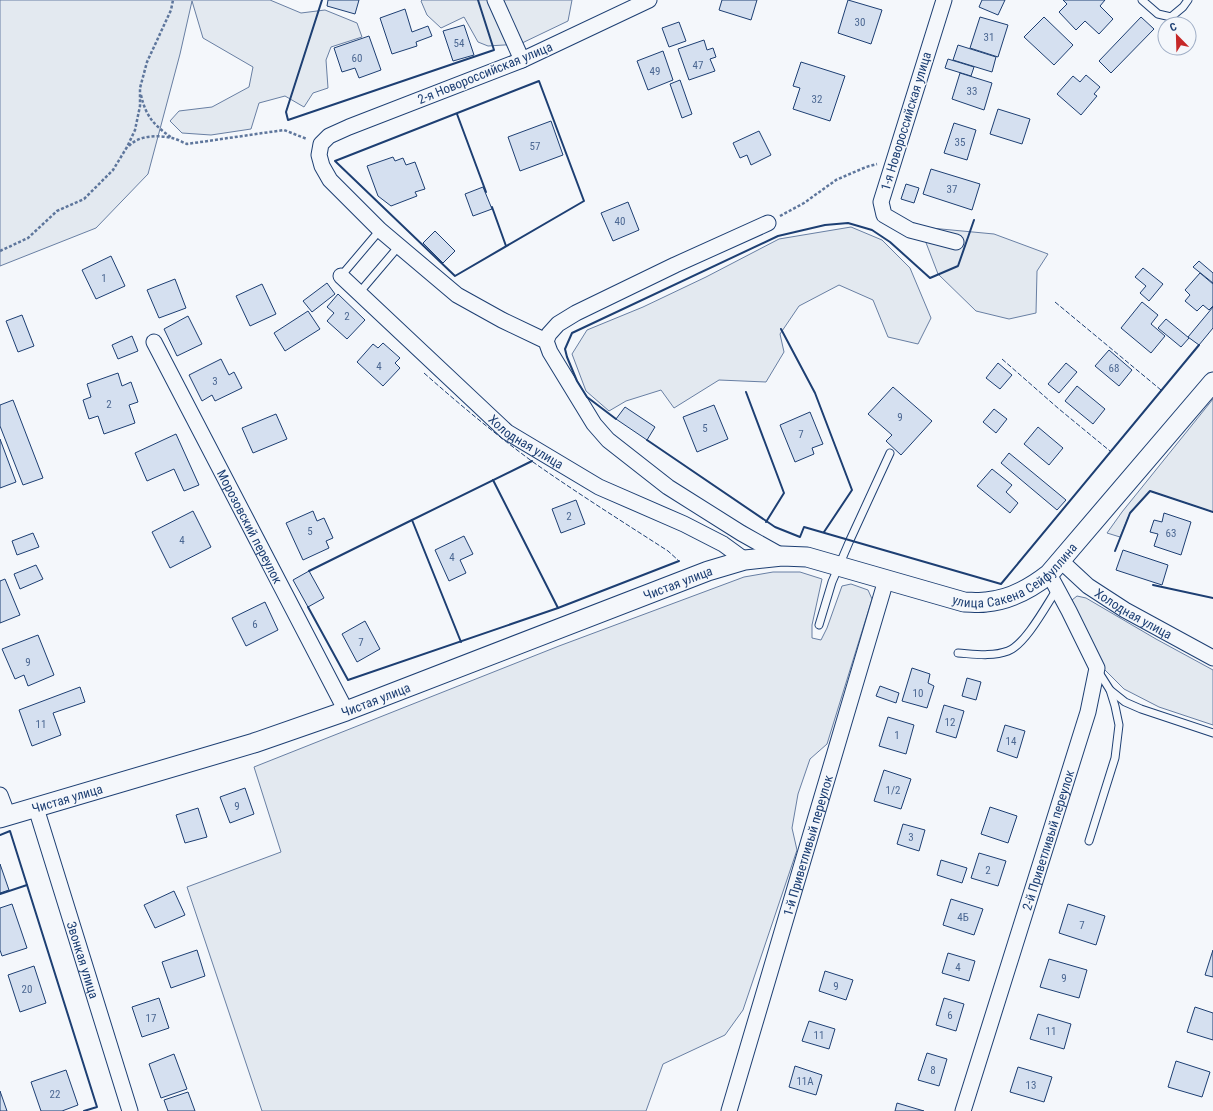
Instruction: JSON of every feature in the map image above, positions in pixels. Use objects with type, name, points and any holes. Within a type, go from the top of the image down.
[{"type":"street","points":[[495,0],[522,60]]},
{"type":"street","name":"2-я Новороссийская улица","points":[[321,144],[329,136],[349,127],[522,60],[648,0]]},
{"type":"street","name":"1-я Новороссийская улица","points":[[944,0],[881,202],[884,215],[910,230],[956,242]]},
{"type":"street","points":[[321,144],[319,155],[322,166],[330,180],[380,230],[457,295],[546,342],[550,352],[594,424],[608,440],[668,486],[741,534],[782,556]]},
{"type":"street","points":[[546,342],[549,334],[558,324],[576,313],[675,265],[768,223]]},
{"type":"street","name":"Холодная улица","points":[[341,276],[507,432],[599,487],[684,524],[723,544],[745,560]]},
{"type":"street","name":"Морозовский переулок","points":[[154,342],[346,711]]},
{"type":"street","name":"улица Сакена Сейфуллина","points":[[745,560],[782,556],[807,558],[964,602],[986,602],[1011,597],[1056,575],[1213,382]]},
{"type":"street","name":"Чистая улица","points":[[4,817],[254,743],[346,711],[708,571],[745,560]]},
{"type":"street","points":[[1056,575],[1070,611],[1096,668]]},
{"type":"street","name":"Холодная улица","points":[[1056,575],[1088,586],[1125,610],[1213,658]]},
{"type":"street","name":"1-й Приветливый переулок","points":[[729,1111],[886,580]]},
{"type":"street","name":"2-й Приветливый переулок","points":[[963,1111],[1088,712],[1096,668]]},
{"type":"street","points":[[0,795],[4,817]]},
{"type":"street","name":"Звонкая улица","points":[[36,808],[130,1111]]},
{"type":"lane","points":[[1142,0],[1158,14],[1172,17],[1188,0]]},
{"type":"lane","points":[[341,276],[380,230]]},
{"type":"lane","points":[[359,293],[399,246]]},
{"type":"lane","points":[[819,625],[832,582],[890,453]]},
{"type":"lane","points":[[958,653],[988,655],[1008,651],[1022,642],[1056,575]]},
{"type":"lane","points":[[1089,841],[1115,758],[1119,725],[1110,690],[1096,668]]},
{"type":"lane","points":[[1110,690],[1140,710],[1213,733]]},
{"type":"path","points":[[0,250],[28,238],[57,211],[84,199],[113,170],[127,148],[135,130],[140,106],[140,88],[147,62],[173,0]]},
{"type":"path","points":[[140,88],[143,104],[149,118],[162,131],[172,138],[187,144],[284,130],[321,144]]},
{"type":"path","points":[[127,148],[133,142],[151,136],[172,138]]},
{"type":"path","points":[[768,223],[804,203],[836,180],[866,167],[894,160]]},
{"type":"shaded area","points":[[0,0],[270,0],[301,13],[325,10],[357,23],[362,37],[331,47],[326,60],[328,88],[313,93],[304,107],[285,96],[259,103],[251,129],[211,135],[182,133],[170,121],[179,111],[212,107],[249,87],[253,67],[203,38],[192,1],[180,54],[148,174],[96,228],[0,266]]},
{"type":"shaded area","points":[[572,0],[568,21],[520,44],[488,46],[478,42],[464,17],[441,28],[427,15],[421,1]]},
{"type":"shaded area","points":[[851,227],[882,240],[910,268],[931,318],[918,344],[888,337],[873,300],[839,285],[799,306],[780,334],[784,352],[766,382],[719,380],[674,408],[661,390],[626,401],[609,411],[586,391],[572,354],[587,330],[643,307],[706,277],[779,239]]},
{"type":"shaded area","points":[[920,227],[994,234],[1048,254],[1037,271],[1036,313],[1009,319],[976,311],[938,274]]},
{"type":"shaded area","points":[[1213,399],[1213,512],[1150,491],[1130,513],[1120,537],[1107,533],[1122,512]]},
{"type":"shaded area","points":[[773,572],[800,572],[822,579],[812,625],[812,638],[821,640],[827,628],[842,586],[851,584],[868,590],[872,599],[827,744],[810,759],[798,794],[792,828],[797,850],[743,1010],[725,1035],[663,1064],[646,1111],[262,1111],[187,887],[281,852],[254,767],[559,646],[744,577]]},
{"type":"shaded area","points":[[1077,596],[1086,598],[1213,670],[1213,725],[1159,707],[1124,689],[1102,667],[1072,600]]},
{"type":"building","points":[[328,0],[359,0],[355,14],[327,6]]},
{"type":"building","points":[[722,0],[757,0],[751,20],[719,10]]},
{"type":"building","points":[[848,0],[882,10],[871,44],[838,33]]},
{"type":"building","points":[[982,0],[1005,0],[998,15],[979,7]]},
{"type":"building","points":[[1063,0],[1105,0],[1100,6],[1113,19],[1099,34],[1085,21],[1076,30],[1059,12],[1067,4]]},
{"type":"building","points":[[405,9],[412,32],[428,26],[432,36],[416,42],[417,46],[392,54],[380,18]]},
{"type":"building","points":[[980,17],[1008,25],[998,57],[970,48]]},
{"type":"building","points":[[1044,17],[1073,45],[1054,65],[1024,37]]},
{"type":"building","points":[[1141,17],[1154,29],[1111,73],[1099,61]]},
{"type":"building","points":[[679,22],[686,41],[669,47],[662,28]]},
{"type":"building","points":[[464,25],[474,55],[453,61],[443,31]]},
{"type":"building","points":[[369,36],[381,70],[359,78],[355,68],[342,72],[334,48]]},
{"type":"building","points":[[704,40],[707,50],[713,48],[716,57],[710,59],[715,71],[689,80],[678,49]]},
{"type":"building","points":[[958,45],[996,57],[992,72],[953,60]]},
{"type":"building","points":[[663,51],[673,80],[648,90],[637,61]]},
{"type":"building","points":[[948,59],[974,67],[971,76],[945,68]]},
{"type":"building","points":[[801,62],[845,76],[830,121],[793,109],[800,88],[793,86]]},
{"type":"building","points":[[960,73],[992,83],[984,110],[952,99]]},
{"type":"building","points":[[1086,75],[1100,87],[1094,94],[1097,96],[1081,115],[1057,94],[1073,76],[1080,82]]},
{"type":"building","points":[[680,80],[692,114],[682,118],[670,84]]},
{"type":"building","points":[[998,109],[1030,119],[1022,144],[990,134]]},
{"type":"building","points":[[551,121],[563,155],[520,171],[508,137]]},
{"type":"building","points":[[954,123],[976,130],[967,160],[944,153]]},
{"type":"building","points":[[759,131],[771,155],[751,165],[747,155],[740,158],[733,143]]},
{"type":"building","points":[[393,157],[395,161],[403,158],[406,165],[415,162],[425,189],[415,192],[417,196],[391,206],[378,196],[367,166]]},
{"type":"building","points":[[931,169],[980,184],[972,210],[923,194]]},
{"type":"building","points":[[906,184],[919,188],[914,203],[901,199]]},
{"type":"building","points":[[483,187],[492,209],[473,216],[465,194]]},
{"type":"building","points":[[628,202],[639,230],[613,241],[601,213]]},
{"type":"building","points":[[435,231],[455,251],[443,263],[423,243]]},
{"type":"building","points":[[111,256],[125,286],[96,299],[82,270]]},
{"type":"building","points":[[1199,261],[1213,273],[1213,283],[1193,267]]},
{"type":"building","points":[[1143,268],[1163,284],[1149,301],[1140,293],[1146,286],[1135,277]]},
{"type":"building","points":[[1200,273],[1213,284],[1213,306],[1209,310],[1203,305],[1197,311],[1185,301],[1190,295],[1185,290]]},
{"type":"building","points":[[175,279],[186,308],[159,318],[147,290]]},
{"type":"building","points":[[327,283],[335,294],[312,312],[303,301]]},
{"type":"building","points":[[262,284],[276,314],[250,326],[236,296]]},
{"type":"building","points":[[338,294],[365,320],[347,339],[327,321],[334,313],[327,307]]},
{"type":"building","points":[[1142,302],[1158,315],[1151,324],[1165,336],[1151,353],[1121,328]]},
{"type":"building","points":[[1213,307],[1213,328],[1199,345],[1188,337]]},
{"type":"building","points":[[308,311],[320,329],[285,351],[274,333]]},
{"type":"building","points":[[22,315],[34,346],[18,352],[6,321]]},
{"type":"building","points":[[188,316],[202,344],[177,356],[164,329]]},
{"type":"building","points":[[1166,319],[1189,338],[1181,347],[1158,328]]},
{"type":"building","points":[[132,336],[138,351],[118,359],[112,345]]},
{"type":"building","points":[[383,343],[400,358],[395,363],[400,368],[383,386],[357,362],[373,344],[378,348]]},
{"type":"building","points":[[1109,350],[1132,370],[1119,386],[1095,366]]},
{"type":"building","points":[[221,359],[229,375],[234,372],[242,388],[215,401],[212,395],[202,401],[189,375]]},
{"type":"building","points":[[998,363],[1012,375],[1000,389],[986,378]]},
{"type":"building","points":[[1066,363],[1077,372],[1059,393],[1048,384]]},
{"type":"building","points":[[118,373],[122,386],[131,382],[138,402],[129,405],[135,423],[104,434],[98,416],[89,419],[83,400],[91,397],[87,384]]},
{"type":"building","points":[[1077,386],[1105,409],[1093,424],[1065,401]]},
{"type":"building","points":[[893,387],[932,421],[901,455],[886,441],[892,435],[868,414]]},
{"type":"building","points":[[13,400],[43,478],[23,485],[0,426],[0,405]]},
{"type":"building","points":[[714,405],[728,439],[697,452],[683,417]]},
{"type":"building","points":[[625,407],[655,427],[647,440],[616,419]]},
{"type":"building","points":[[994,409],[1007,419],[996,433],[983,422]]},
{"type":"building","points":[[810,412],[823,444],[812,448],[814,454],[795,462],[780,425]]},
{"type":"building","points":[[276,414],[287,439],[253,453],[242,428]]},
{"type":"building","points":[[1038,427],[1063,448],[1049,465],[1024,444]]},
{"type":"building","points":[[176,434],[199,485],[184,491],[174,469],[147,481],[135,453]]},
{"type":"building","points":[[0,439],[16,482],[0,488]]},
{"type":"building","points":[[1009,453],[1066,500],[1057,510],[1001,463]]},
{"type":"building","points":[[992,469],[1012,485],[1006,492],[1018,503],[1010,513],[977,486]]},
{"type":"building","points":[[576,500],[585,524],[561,533],[552,509]]},
{"type":"building","points":[[193,511],[211,547],[170,568],[152,532]]},
{"type":"building","points":[[313,511],[317,521],[324,518],[333,538],[326,541],[329,548],[303,560],[286,523]]},
{"type":"building","points":[[1164,513],[1191,522],[1181,555],[1154,546],[1158,534],[1150,532],[1154,520],[1162,522]]},
{"type":"building","points":[[33,533],[39,547],[17,555],[12,541]]},
{"type":"building","points":[[464,536],[473,554],[460,560],[466,573],[449,581],[435,550]]},
{"type":"building","points":[[1123,550],[1168,565],[1162,585],[1116,570]]},
{"type":"building","points":[[36,565],[43,579],[20,589],[14,574]]},
{"type":"building","points":[[309,571],[324,598],[308,607],[293,580]]},
{"type":"building","points":[[5,579],[20,615],[0,623],[0,581]]},
{"type":"building","points":[[265,602],[278,630],[246,646],[232,618]]},
{"type":"building","points":[[365,621],[380,649],[357,662],[342,634]]},
{"type":"building","points":[[38,635],[54,675],[28,686],[24,675],[15,679],[2,649]]},
{"type":"building","points":[[912,668],[930,674],[928,683],[934,686],[927,708],[902,701]]},
{"type":"building","points":[[967,678],[981,682],[976,700],[962,696]]},
{"type":"building","points":[[880,686],[899,693],[896,703],[876,696]]},
{"type":"building","points":[[80,687],[85,702],[53,713],[61,735],[32,746],[19,710]]},
{"type":"building","points":[[944,705],[964,711],[956,738],[936,732]]},
{"type":"building","points":[[888,717],[914,725],[906,754],[879,746]]},
{"type":"building","points":[[1005,725],[1025,731],[1017,758],[997,751]]},
{"type":"building","points":[[884,770],[911,779],[901,809],[874,801]]},
{"type":"building","points":[[245,788],[254,814],[230,823],[220,797]]},
{"type":"building","points":[[990,807],[1017,816],[1008,843],[981,834]]},
{"type":"building","points":[[198,808],[207,837],[185,843],[176,815]]},
{"type":"building","points":[[903,824],[925,830],[919,851],[897,844]]},
{"type":"building","points":[[979,853],[1006,861],[998,886],[971,878]]},
{"type":"building","points":[[941,860],[967,868],[962,883],[937,875]]},
{"type":"building","points":[[0,864],[9,890],[0,893]]},
{"type":"building","points":[[174,891],[185,915],[155,928],[144,905]]},
{"type":"building","points":[[951,899],[983,909],[974,935],[943,925]]},
{"type":"building","points":[[12,904],[27,948],[2,956],[0,950],[0,908]]},
{"type":"building","points":[[1068,904],[1105,916],[1096,945],[1059,933]]},
{"type":"building","points":[[197,950],[205,976],[171,988],[162,962]]},
{"type":"building","points":[[1213,950],[1213,977],[1205,975]]},
{"type":"building","points":[[948,953],[975,961],[969,981],[942,973]]},
{"type":"building","points":[[1049,959],[1087,970],[1079,998],[1040,987]]},
{"type":"building","points":[[34,966],[46,1003],[20,1012],[8,975]]},
{"type":"building","points":[[825,971],[853,980],[846,1000],[819,991]]},
{"type":"building","points":[[159,998],[169,1028],[142,1037],[132,1007]]},
{"type":"building","points":[[944,998],[964,1004],[956,1031],[936,1025]]},
{"type":"building","points":[[1195,1007],[1213,1013],[1213,1040],[1187,1032]]},
{"type":"building","points":[[1038,1014],[1071,1024],[1064,1049],[1030,1039]]},
{"type":"building","points":[[809,1021],[835,1029],[829,1049],[802,1041]]},
{"type":"building","points":[[927,1053],[947,1059],[939,1086],[918,1080]]},
{"type":"building","points":[[174,1054],[187,1089],[161,1098],[149,1064]]},
{"type":"building","points":[[1176,1061],[1210,1072],[1202,1097],[1168,1087]]},
{"type":"building","points":[[795,1066],[822,1075],[816,1095],[789,1087]]},
{"type":"building","points":[[1018,1067],[1052,1077],[1044,1102],[1010,1092]]},
{"type":"building","points":[[66,1070],[78,1105],[62,1111],[41,1111],[31,1082]]},
{"type":"building","points":[[0,1091],[7,1111],[0,1111]]},
{"type":"building","points":[[188,1092],[195,1111],[168,1111],[164,1100]]},
{"type":"building","points":[[897,1103],[924,1111],[895,1111]]},
{"type":"fence","points":[[1055,302],[1161,390]]},
{"type":"fence","points":[[1002,359],[1110,451]]},
{"type":"fence","points":[[424,373],[477,419],[533,462],[668,551],[679,561]]},
{"type":"wall","points":[[322,0],[286,112],[288,120],[494,50],[478,0]]},
{"type":"wall","points":[[539,81],[584,201],[455,276],[335,161],[539,81]]},
{"type":"wall","points":[[457,114],[486,192]]},
{"type":"wall","points":[[492,207],[506,246]]},
{"type":"wall","points":[[616,419],[587,397],[577,381],[565,349],[572,333],[778,236],[825,225],[848,223],[872,230],[890,242],[930,278],[958,266],[974,220]]},
{"type":"wall","points":[[781,329],[815,393],[852,490],[824,532]]},
{"type":"wall","points":[[647,440],[775,527],[800,537],[804,527],[1001,584],[1199,345]]},
{"type":"wall","points":[[746,392],[784,493],[766,522]]},
{"type":"wall","points":[[461,642],[412,520],[532,461]]},
{"type":"wall","points":[[493,480],[558,608]]},
{"type":"wall","points":[[1115,551],[1130,513],[1150,491],[1213,512]]},
{"type":"wall","points":[[309,571],[412,520]]},
{"type":"wall","points":[[308,607],[348,680],[558,608],[679,561]]},
{"type":"wall","points":[[1153,585],[1213,598]]},
{"type":"wall","points":[[0,835],[10,831],[97,1107],[84,1111]]},
{"type":"wall","points":[[0,894],[27,885]]}]
